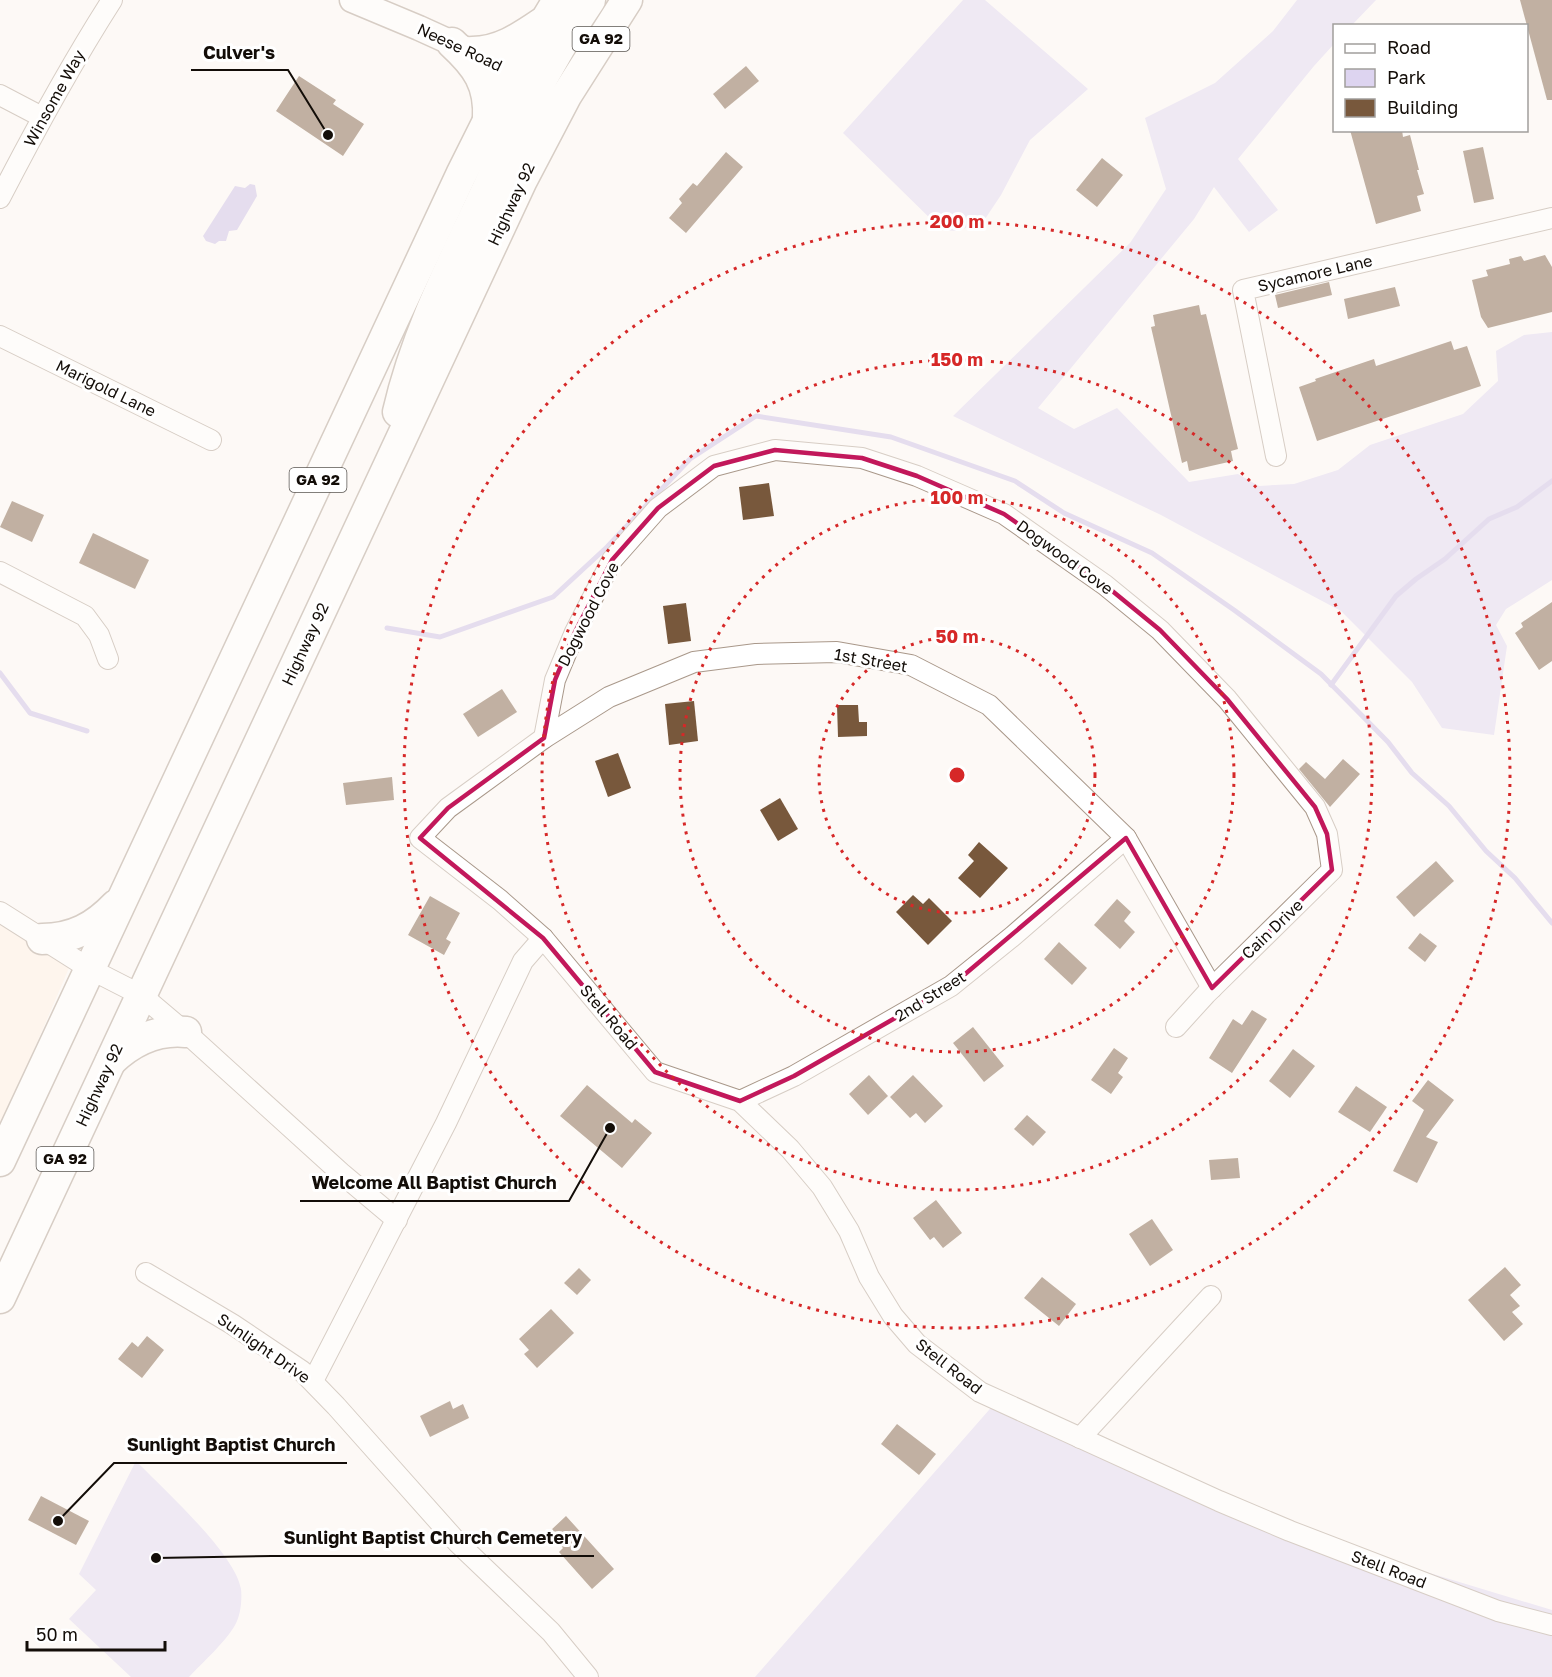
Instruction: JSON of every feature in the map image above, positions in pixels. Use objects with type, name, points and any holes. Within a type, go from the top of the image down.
[{"type":"main road","points":[[392,458],[395,426],[422,332],[497,167],[527,77],[568,33],[590,0]]},
{"type":"main road","name":"Highway 92","points":[[0,1298],[522,180],[566,96],[627,0]]},
{"type":"main road","points":[[488,119],[488,93],[462,47],[499,48],[518,39],[552,10]]},
{"type":"main road","name":"GA 92","points":[[0,1161],[488,119],[527,77],[552,10]]},
{"type":"main road","points":[[42,939],[65,938],[91,927],[104,917],[125,893]]},
{"type":"main road","points":[[109,1064],[124,1049],[145,1037],[167,1032],[186,1032]]},
{"type":"street","name":"Winsome Way","points":[[0,198],[42,117],[112,0]]},
{"type":"street","name":"Neese Road","points":[[352,0],[462,47],[566,96]]},
{"type":"street","points":[[0,95],[42,117]]},
{"type":"street","name":"Sycamore Lane","points":[[1275,456],[1244,290],[1552,218]]},
{"type":"street","name":"Marigold Lane","points":[[0,336],[212,440]]},
{"type":"street","name":"Dogwood Cove","points":[[544,738],[555,680],[575,632],[612,560],[658,508],[714,466],[775,450],[862,458],[917,476],[1004,514],[1105,585],[1160,630],[1227,699],[1315,807],[1327,834],[1332,870]]},
{"type":"street","points":[[0,572],[85,616],[99,635],[108,659]]},
{"type":"street","name":"1st Street","points":[[420,838],[448,808],[544,738],[609,697],[694,662],[756,654],[837,652],[911,665],[988,705],[1126,838],[1212,988]]},
{"type":"street","name":"Stell Road","points":[[420,838],[500,900],[543,938],[655,1072],[740,1101],[790,1149],[822,1187],[849,1231],[869,1277],[893,1316],[917,1344],[980,1392],[1290,1531],[1498,1611],[1552,1625]]},
{"type":"street","name":"2nd Street","points":[[740,1101],[794,1076],[951,986],[1013,936],[1126,838]]},
{"type":"street","name":"Cain Drive","points":[[1212,988],[1332,870]]},
{"type":"street","points":[[0,912],[90,969],[141,995],[186,1032],[397,1220]]},
{"type":"street","points":[[313,1381],[446,1123],[523,961],[543,938]]},
{"type":"street","points":[[1176,1027],[1212,988]]},
{"type":"street","name":"Sunlight Drive","points":[[146,1273],[232,1324],[293,1364],[313,1381],[458,1543],[551,1632],[588,1677]]},
{"type":"street","points":[[1080,1438],[1211,1296]]},
{"type":"highlighted area","points":[[775,450],[862,458],[917,476],[1004,514],[1105,585],[1160,630],[1227,699],[1315,807],[1327,834],[1332,870],[1212,988],[1126,838],[951,986],[794,1076],[740,1101],[655,1072],[543,938],[420,838],[448,808],[544,738],[555,680],[575,632],[612,560],[658,508],[714,466]]},
{"type":"shaded area","points":[[250,184],[255,185],[257,196],[237,230],[229,231],[226,241],[219,241],[215,244],[206,241],[203,236],[235,186],[245,188]]},
{"type":"shaded area","points":[[0,901],[78,947],[0,1129]]},
{"type":"green space","points":[[963,0],[985,0],[1088,89],[1030,140],[1001,195],[985,219],[959,231],[942,230],[843,133]]},
{"type":"green space","points":[[1297,0],[1376,0],[1353,24],[1333,24],[1333,45],[1238,159],[1278,210],[1249,232],[1214,187],[1194,219],[1038,408],[1074,429],[1117,408],[1189,482],[1238,474],[1259,486],[1294,484],[1338,470],[1370,445],[1463,414],[1498,381],[1496,351],[1524,335],[1552,332],[1552,580],[1506,609],[1496,625],[1507,646],[1494,735],[1442,728],[1412,682],[1341,611],[1161,515],[953,416],[1130,243],[1166,189],[1145,118],[1215,83],[1273,31]]},
{"type":"green space","points":[[1003,1394],[1334,1544],[1552,1610],[1552,1677],[755,1677]]},
{"type":"green space","points":[[136,1461],[212,1540],[236,1574],[241,1589],[240,1609],[233,1628],[189,1677],[131,1677],[69,1619],[96,1590],[79,1574]]},
{"type":"building","points":[[1520,0],[1552,0],[1552,100],[1547,100]]},
{"type":"building","points":[[746,66],[759,81],[725,109],[713,94]]},
{"type":"building","points":[[299,76],[336,100],[333,104],[364,124],[343,156],[276,111]]},
{"type":"building","points":[[1351,132],[1402,132],[1403,137],[1410,135],[1419,170],[1417,170],[1424,194],[1417,196],[1421,211],[1376,224]]},
{"type":"building","points":[[1483,147],[1494,199],[1474,203],[1463,151]]},
{"type":"building","points":[[726,152],[743,167],[686,233],[669,218],[682,203],[679,199],[693,183],[697,186]]},
{"type":"building","points":[[1102,158],[1123,175],[1097,207],[1076,190]]},
{"type":"building","points":[[1545,255],[1552,267],[1552,312],[1488,328],[1481,317],[1472,280],[1488,276],[1486,270],[1510,264],[1509,259],[1521,256],[1524,261]]},
{"type":"building","points":[[1329,282],[1332,295],[1278,308],[1275,295]]},
{"type":"building","points":[[1395,287],[1400,306],[1348,319],[1344,299]]},
{"type":"building","points":[[1199,305],[1201,315],[1206,314],[1238,449],[1231,451],[1233,461],[1189,471],[1187,461],[1182,463],[1151,327],[1155,326],[1153,315]]},
{"type":"building","points":[[1451,341],[1454,350],[1467,346],[1481,386],[1317,441],[1299,387],[1316,381],[1315,379],[1374,359],[1376,366]]},
{"type":"building","points":[[769,483],[774,516],[743,520],[739,487]]},
{"type":"building","points":[[12,501],[44,515],[32,542],[0,527]]},
{"type":"building","points":[[93,533],[149,560],[135,589],[79,563]]},
{"type":"building","points":[[1552,602],[1552,661],[1539,670],[1515,633],[1523,627],[1521,623]]},
{"type":"building","points":[[686,603],[691,641],[668,644],[663,606]]},
{"type":"building","points":[[502,689],[517,712],[478,737],[463,714]]},
{"type":"building","points":[[694,701],[698,741],[669,745],[665,704]]},
{"type":"building","points":[[837,705],[858,705],[859,722],[867,722],[867,736],[838,737]]},
{"type":"building","points":[[618,753],[631,788],[608,797],[595,761]]},
{"type":"building","points":[[1343,759],[1360,774],[1330,807],[1299,769],[1306,762],[1325,779]]},
{"type":"building","points":[[392,777],[394,800],[346,805],[343,783]]},
{"type":"building","points":[[780,798],[798,829],[778,841],[760,810]]},
{"type":"building","points":[[979,842],[1008,868],[980,898],[958,878],[974,861],[968,855]]},
{"type":"building","points":[[1436,861],[1454,881],[1414,917],[1396,897]]},
{"type":"building","points":[[913,895],[923,904],[929,898],[952,921],[928,945],[896,912]]},
{"type":"building","points":[[430,896],[460,913],[446,939],[451,942],[444,955],[408,935]]},
{"type":"building","points":[[1117,899],[1131,912],[1124,921],[1135,932],[1120,949],[1094,925]]},
{"type":"building","points":[[1420,933],[1437,946],[1425,962],[1408,948]]},
{"type":"building","points":[[1059,942],[1087,968],[1072,985],[1044,959]]},
{"type":"building","points":[[1252,1010],[1267,1019],[1232,1073],[1209,1058],[1233,1019],[1242,1025]]},
{"type":"building","points":[[973,1027],[1004,1066],[984,1082],[953,1043]]},
{"type":"building","points":[[1114,1048],[1128,1058],[1118,1073],[1123,1077],[1111,1094],[1091,1080]]},
{"type":"building","points":[[1293,1049],[1315,1066],[1290,1098],[1269,1081]]},
{"type":"building","points":[[869,1075],[888,1096],[868,1115],[849,1094]]},
{"type":"building","points":[[913,1075],[943,1106],[925,1123],[916,1113],[910,1118],[890,1097]]},
{"type":"building","points":[[1428,1080],[1454,1100],[1426,1137],[1438,1142],[1417,1183],[1393,1171],[1424,1110],[1412,1101]]},
{"type":"building","points":[[587,1085],[632,1123],[635,1119],[652,1133],[622,1168],[560,1116]]},
{"type":"building","points":[[1356,1086],[1387,1107],[1370,1132],[1338,1112]]},
{"type":"building","points":[[1027,1115],[1046,1132],[1033,1146],[1014,1129]]},
{"type":"building","points":[[1238,1158],[1240,1178],[1211,1180],[1209,1160]]},
{"type":"building","points":[[936,1200],[962,1233],[943,1248],[934,1237],[930,1240],[913,1218]]},
{"type":"building","points":[[1152,1219],[1173,1250],[1150,1266],[1129,1234]]},
{"type":"building","points":[[1505,1267],[1521,1285],[1510,1295],[1520,1306],[1512,1312],[1523,1324],[1504,1341],[1468,1300]]},
{"type":"building","points":[[579,1268],[591,1280],[577,1295],[564,1283]]},
{"type":"building","points":[[1042,1277],[1076,1304],[1059,1326],[1024,1298]]},
{"type":"building","points":[[551,1309],[574,1333],[537,1368],[524,1354],[529,1350],[519,1339]]},
{"type":"building","points":[[147,1336],[164,1350],[142,1378],[118,1359],[132,1342],[138,1347]]},
{"type":"building","points":[[450,1401],[453,1409],[463,1404],[469,1418],[430,1437],[420,1416]]},
{"type":"building","points":[[897,1424],[936,1454],[919,1475],[881,1444]]},
{"type":"building","points":[[41,1496],[89,1521],[76,1545],[28,1520]]},
{"type":"building","points":[[566,1516],[614,1569],[592,1589],[559,1552],[563,1548],[549,1532]]},
{"type":"waterway","points":[[387,628],[440,637],[553,597],[607,547],[690,459],[756,416],[891,437],[1015,481],[1064,513],[1152,553],[1234,610],[1321,674],[1388,742],[1412,773],[1449,806],[1486,851],[1515,878],[1552,923]]},
{"type":"waterway","points":[[1331,685],[1396,596],[1445,559],[1489,519],[1517,507],[1552,481]]},
{"type":"waterway","points":[[0,673],[30,713],[87,731]]},
{"type":"place","name":"Culver's","points":[[328,135]]},
{"type":"place","name":"Welcome All Baptist Church","points":[[610,1128]]},
{"type":"place","name":"Sunlight Baptist Church","points":[[58,1521]]},
{"type":"place","name":"Sunlight Baptist Church Cemetery","points":[[156,1558]]}]
